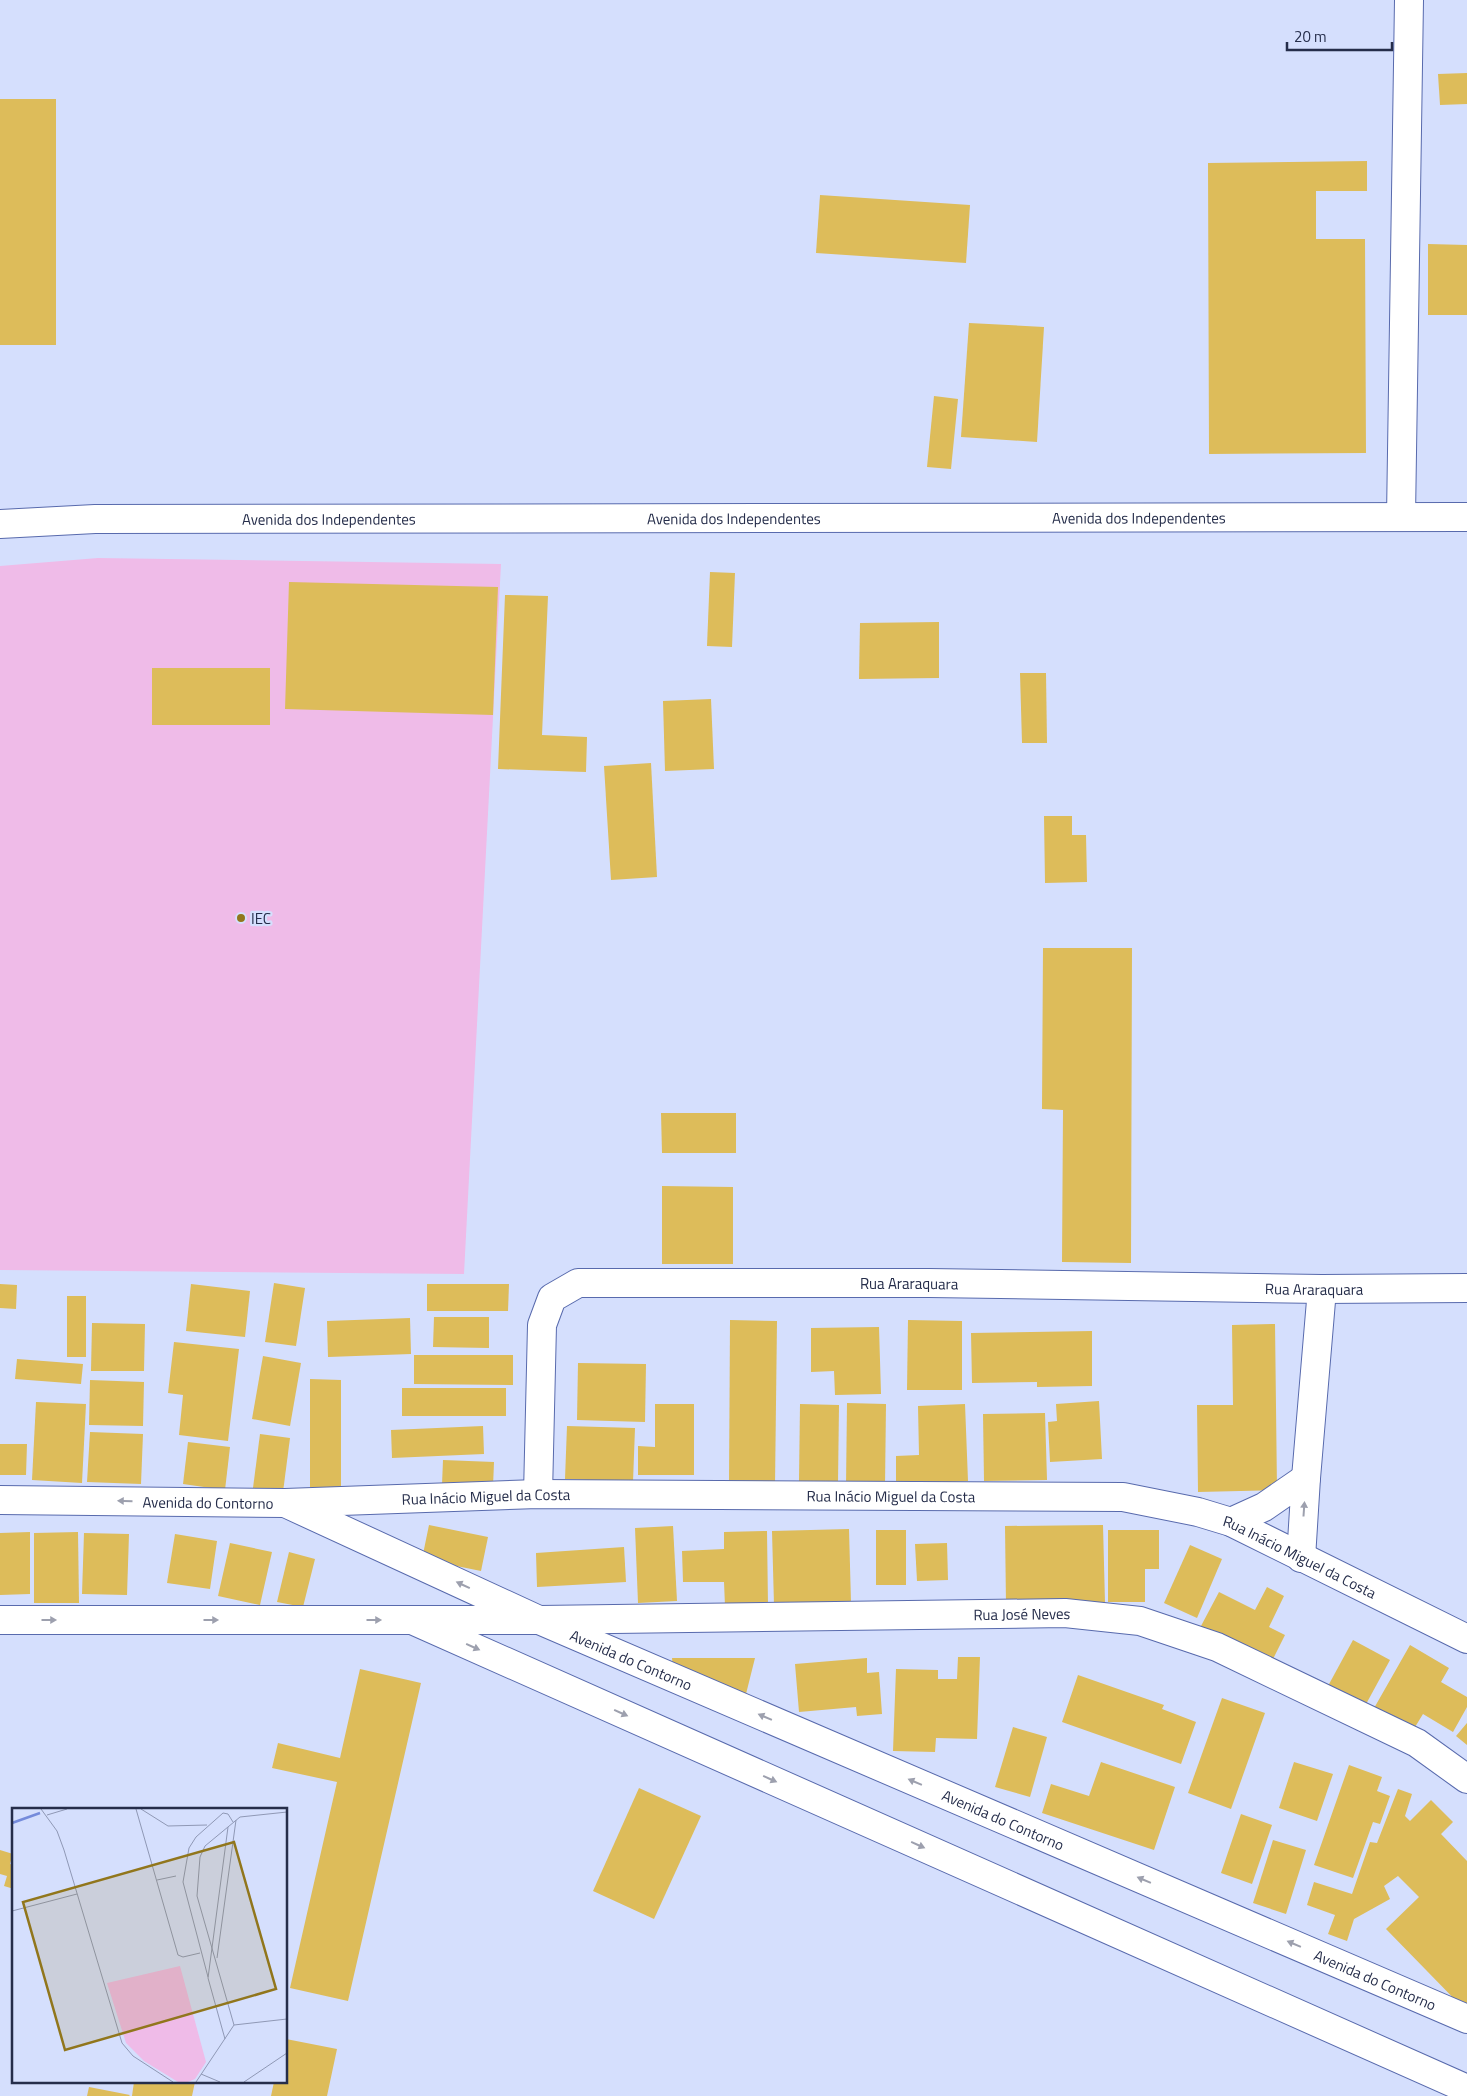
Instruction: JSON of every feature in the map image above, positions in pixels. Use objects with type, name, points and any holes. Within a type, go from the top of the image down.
[{"type":"street","points":[[1401,517],[1409,0]]},
{"type":"street","name":"Avenida dos Independentes","points":[[0,524],[95,519],[1467,517]]},
{"type":"street","name":"Rua Araraquara","points":[[538,1494],[542,1325],[552,1298],[578,1284],[929,1283],[1322,1289],[1467,1288]]},
{"type":"street","points":[[1301,1558],[1322,1289]]},
{"type":"street","points":[[1231,1522],[1264,1507],[1306,1478]]},
{"type":"street","name":"Rua Inácio Miguel da Costa","points":[[284,1503],[538,1494],[1123,1497],[1198,1512],[1231,1522],[1467,1639]]},
{"type":"street","name":"Avenida do Contorno","points":[[0,1500],[284,1503],[539,1620],[1467,2019]]},
{"type":"street","name":"Rua José Neves","points":[[539,1620],[1065,1613],[1140,1621],[1217,1647],[1417,1743],[1467,1779]]},
{"type":"street","name":"Avenida do Contorno","points":[[0,1620],[539,1620]]},
{"type":"street","points":[[412,1620],[1467,2089]]},
{"type":"shaded area","name":"IEC","points":[[98,558],[501,564],[464,1274],[0,1270],[0,566]]},
{"type":"building","points":[[1467,73],[1467,104],[1440,105],[1438,74]]},
{"type":"building","points":[[0,99],[56,99],[56,345],[0,345]]},
{"type":"building","points":[[1367,161],[1367,191],[1316,191],[1316,239],[1365,239],[1366,453],[1209,454],[1208,163]]},
{"type":"building","points":[[820,195],[970,205],[966,263],[816,253]]},
{"type":"building","points":[[1428,244],[1467,245],[1467,315],[1428,315]]},
{"type":"building","points":[[969,323],[1044,327],[1037,442],[961,437]]},
{"type":"building","points":[[934,396],[958,399],[951,469],[927,467]]},
{"type":"building","points":[[710,572],[735,573],[732,647],[707,646]]},
{"type":"building","points":[[289,582],[498,587],[493,715],[285,709]]},
{"type":"building","points":[[505,595],[548,596],[542,735],[587,737],[586,772],[498,769]]},
{"type":"building","points":[[939,622],[939,678],[859,679],[860,623]]},
{"type":"building","points":[[152,668],[270,668],[270,725],[152,725]]},
{"type":"building","points":[[1020,673],[1046,673],[1047,743],[1022,743]]},
{"type":"building","points":[[711,699],[714,769],[665,771],[663,701]]},
{"type":"building","points":[[651,763],[657,877],[611,880],[604,766]]},
{"type":"building","points":[[1044,816],[1072,816],[1072,835],[1086,835],[1087,882],[1045,883]]},
{"type":"building","points":[[1043,948],[1132,948],[1131,1263],[1062,1262],[1063,1110],[1042,1109]]},
{"type":"building","points":[[661,1113],[736,1113],[736,1153],[662,1153]]},
{"type":"building","points":[[662,1186],[733,1187],[733,1264],[662,1264]]},
{"type":"building","points":[[274,1283],[305,1288],[296,1346],[265,1342]]},
{"type":"building","points":[[0,1284],[17,1285],[16,1309],[0,1308]]},
{"type":"building","points":[[191,1284],[250,1291],[245,1337],[186,1331]]},
{"type":"building","points":[[427,1284],[509,1284],[508,1311],[427,1311]]},
{"type":"building","points":[[67,1296],[86,1296],[86,1357],[67,1357]]},
{"type":"building","points":[[434,1317],[489,1317],[489,1348],[433,1347]]},
{"type":"building","points":[[410,1318],[411,1354],[328,1357],[327,1321]]},
{"type":"building","points":[[730,1320],[777,1321],[775,1485],[729,1485]]},
{"type":"building","points":[[908,1320],[962,1321],[962,1390],[907,1390]]},
{"type":"building","points":[[92,1323],[145,1324],[144,1371],[91,1371]]},
{"type":"building","points":[[1275,1324],[1277,1490],[1198,1492],[1197,1405],[1233,1405],[1232,1325]]},
{"type":"building","points":[[879,1327],[881,1394],[835,1395],[834,1371],[811,1372],[811,1328]]},
{"type":"building","points":[[1092,1331],[1092,1386],[1037,1387],[1037,1382],[972,1383],[971,1333]]},
{"type":"building","points":[[174,1342],[239,1349],[228,1441],[179,1435],[183,1395],[168,1393]]},
{"type":"building","points":[[414,1355],[513,1355],[513,1385],[414,1384]]},
{"type":"building","points":[[263,1356],[301,1363],[290,1426],[252,1419]]},
{"type":"building","points":[[17,1359],[83,1364],[81,1384],[15,1379]]},
{"type":"building","points":[[578,1363],[646,1364],[645,1422],[577,1420]]},
{"type":"building","points":[[310,1379],[341,1380],[341,1490],[310,1491]]},
{"type":"building","points":[[90,1380],[144,1382],[143,1426],[89,1425]]},
{"type":"building","points":[[402,1388],[506,1388],[506,1416],[402,1416]]},
{"type":"building","points":[[1099,1401],[1102,1459],[1050,1462],[1048,1422],[1057,1421],[1056,1404]]},
{"type":"building","points":[[36,1402],[86,1404],[82,1483],[32,1480]]},
{"type":"building","points":[[847,1403],[886,1404],[885,1486],[846,1486]]},
{"type":"building","points":[[655,1404],[694,1404],[694,1475],[638,1475],[638,1446],[655,1447]]},
{"type":"building","points":[[800,1404],[839,1405],[838,1482],[799,1481]]},
{"type":"building","points":[[965,1404],[968,1481],[896,1485],[896,1456],[919,1455],[918,1406]]},
{"type":"building","points":[[1045,1413],[1047,1480],[984,1481],[983,1414]]},
{"type":"building","points":[[483,1426],[484,1454],[392,1458],[391,1430]]},
{"type":"building","points":[[567,1426],[635,1428],[633,1482],[565,1479]]},
{"type":"building","points":[[90,1432],[143,1434],[141,1484],[87,1482]]},
{"type":"building","points":[[260,1434],[290,1438],[283,1492],[253,1488]]},
{"type":"building","points":[[188,1442],[230,1447],[225,1490],[183,1484]]},
{"type":"building","points":[[0,1444],[27,1444],[26,1475],[0,1475]]},
{"type":"building","points":[[443,1460],[494,1462],[493,1487],[442,1485]]},
{"type":"building","points":[[429,1525],[488,1537],[481,1571],[422,1559]]},
{"type":"building","points":[[1103,1525],[1105,1603],[1006,1605],[1005,1526]]},
{"type":"building","points":[[673,1526],[677,1601],[638,1603],[635,1528]]},
{"type":"building","points":[[849,1529],[851,1603],[774,1605],[772,1531]]},
{"type":"building","points":[[876,1530],[906,1530],[906,1585],[876,1585]]},
{"type":"building","points":[[1108,1530],[1159,1530],[1159,1569],[1145,1569],[1145,1602],[1108,1602]]},
{"type":"building","points":[[767,1531],[768,1606],[725,1606],[724,1582],[683,1582],[682,1551],[724,1549],[724,1532]]},
{"type":"building","points":[[30,1532],[30,1594],[0,1595],[0,1533]]},
{"type":"building","points":[[78,1532],[79,1603],[34,1603],[34,1533]]},
{"type":"building","points":[[84,1533],[129,1534],[127,1595],[82,1594]]},
{"type":"building","points":[[175,1534],[217,1541],[210,1589],[167,1583]]},
{"type":"building","points":[[230,1543],[272,1552],[260,1605],[218,1596]]},
{"type":"building","points":[[947,1543],[948,1580],[917,1581],[915,1544]]},
{"type":"building","points":[[1190,1545],[1222,1559],[1197,1618],[1164,1603]]},
{"type":"building","points":[[624,1547],[626,1582],[537,1587],[536,1553]]},
{"type":"building","points":[[289,1552],[315,1559],[303,1607],[277,1602]]},
{"type":"building","points":[[1267,1587],[1284,1596],[1269,1627],[1285,1635],[1271,1663],[1201,1626],[1219,1592],[1255,1610]]},
{"type":"building","points":[[1353,1640],[1390,1660],[1365,1706],[1328,1686]]},
{"type":"building","points":[[1410,1645],[1449,1668],[1441,1682],[1467,1697],[1467,1707],[1453,1732],[1423,1714],[1412,1732],[1373,1710]]},
{"type":"building","points":[[958,1657],[980,1657],[977,1739],[936,1738],[935,1752],[893,1751],[896,1669],[938,1670],[938,1679],[957,1679]]},
{"type":"building","points":[[672,1658],[755,1658],[746,1694],[673,1668]]},
{"type":"building","points":[[867,1658],[867,1673],[879,1672],[882,1714],[857,1716],[856,1707],[799,1712],[795,1664]]},
{"type":"building","points":[[360,1669],[421,1683],[348,2001],[290,1988],[337,1782],[272,1768],[278,1743],[340,1758]]},
{"type":"building","points":[[1078,1675],[1164,1705],[1162,1709],[1196,1722],[1181,1764],[1062,1722]]},
{"type":"building","points":[[1222,1698],[1265,1713],[1231,1809],[1188,1793]]},
{"type":"building","points":[[1467,1723],[1467,1745],[1456,1736]]},
{"type":"building","points":[[1013,1727],[1047,1737],[1030,1797],[995,1787]]},
{"type":"building","points":[[1101,1762],[1175,1787],[1154,1850],[1042,1813],[1051,1784],[1089,1796]]},
{"type":"building","points":[[1294,1762],[1333,1774],[1317,1821],[1279,1808]]},
{"type":"building","points":[[1349,1765],[1382,1777],[1377,1791],[1390,1796],[1380,1824],[1373,1822],[1353,1878],[1314,1865]]},
{"type":"building","points":[[639,1788],[701,1816],[654,1919],[593,1891]]},
{"type":"building","points":[[1398,1789],[1412,1794],[1405,1816],[1410,1821],[1431,1800],[1453,1822],[1441,1834],[1467,1861],[1467,2012],[1386,1929],[1419,1897],[1398,1876],[1384,1886],[1390,1899],[1354,1919],[1347,1941],[1328,1934],[1335,1915],[1307,1905],[1314,1882],[1352,1894],[1370,1842],[1377,1843]]},
{"type":"building","points":[[1241,1814],[1272,1825],[1252,1884],[1221,1873]]},
{"type":"building","points":[[1273,1840],[1306,1850],[1286,1914],[1253,1903]]},
{"type":"building","points":[[0,1850],[12,1854],[10,1864],[12,1864],[12,1888],[4,1886],[7,1876],[0,1874]]},
{"type":"building","points":[[288,2039],[337,2049],[327,2096],[271,2096],[274,2084],[288,2084]]},
{"type":"building","points":[[134,2084],[195,2084],[192,2096],[132,2096]]},
{"type":"building","points":[[89,2087],[130,2095],[87,2096]]},
{"type":"place","name":"IEC","points":[[241,918]]}]
